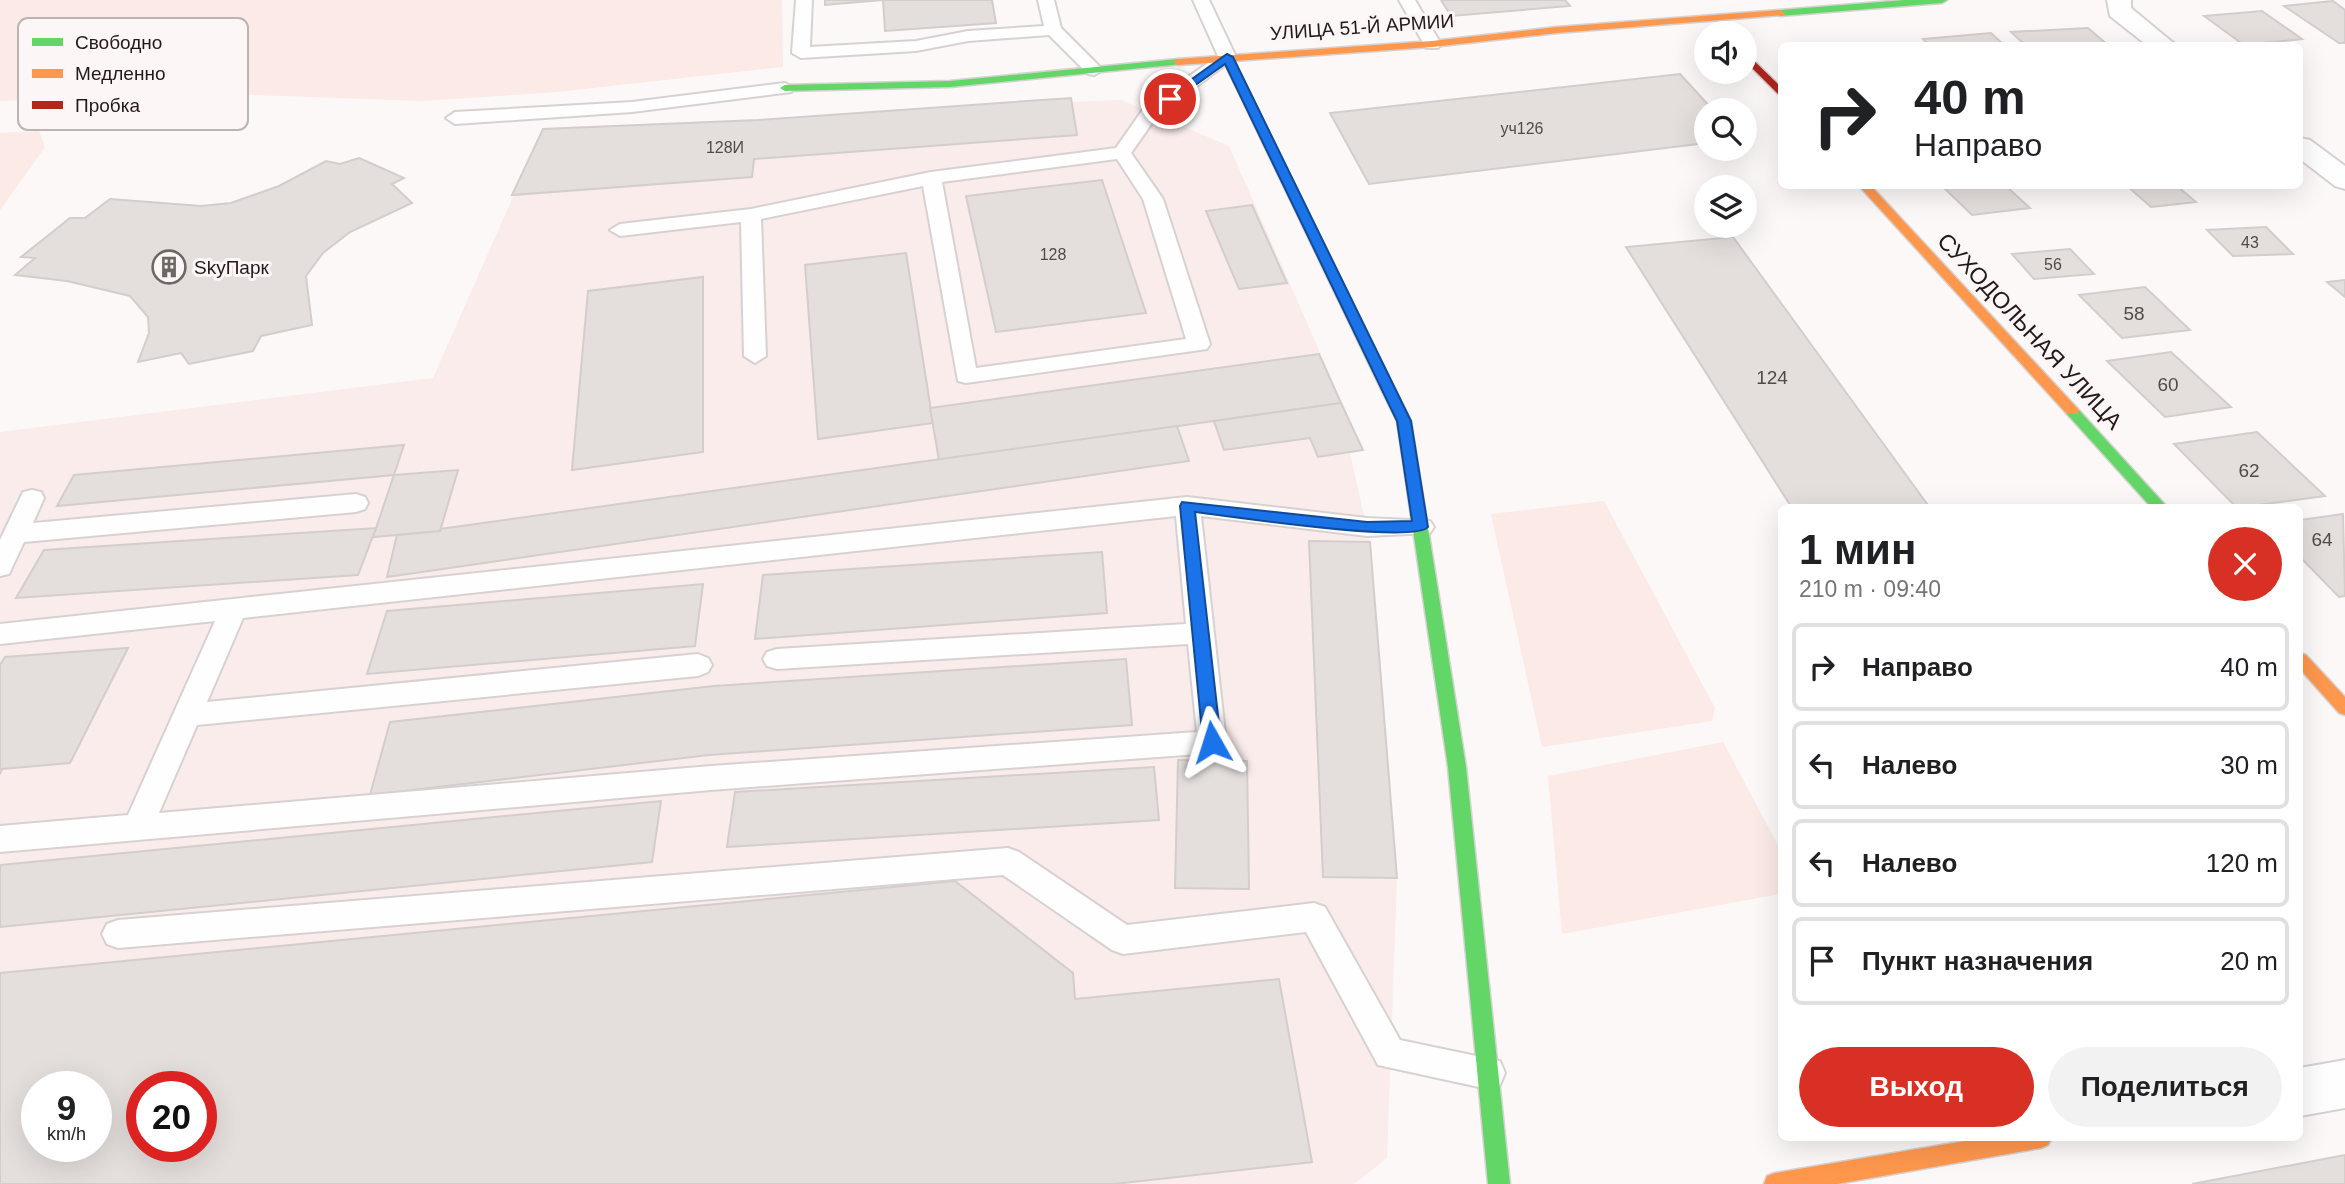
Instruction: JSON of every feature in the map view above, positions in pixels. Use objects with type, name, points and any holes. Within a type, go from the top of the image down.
[{"type":"street","points":[[1673,0],[1695,21]]},
{"type":"street","name":"УЛИЦА 51-Й АРМИИ","points":[[785,88],[950,85],[1227,57],[1432,44],[1850,3],[1942,0]]},
{"type":"street","points":[[2119,0],[2119,11],[2160,42]]},
{"type":"street","points":[[1227,57],[1404,421],[1457,767],[1499,1184]]},
{"type":"street","points":[[1757,68],[1778,90]]},
{"type":"street","points":[[2303,148],[2345,180]]},
{"type":"street","name":"СУХОДОЛЬНАЯ УЛИЦА","points":[[1868,189],[2157,504]]},
{"type":"street","points":[[2303,662],[2345,708]]},
{"type":"street","points":[[2303,1091],[2345,1084]]},
{"type":"street","points":[[1775,1184],[2024,1141]]},
{"type":"lane","points":[[804,0],[801,53],[916,46],[968,36],[1053,30]]},
{"type":"lane","points":[[1046,0],[1053,30],[1094,70]]},
{"type":"lane","points":[[620,230],[751,215],[931,178],[1122,153],[1150,113],[1227,57],[1201,0]]},
{"type":"lane","points":[[1407,0],[1432,44]]},
{"type":"lane","points":[[455,118],[632,107],[785,88]]},
{"type":"lane","points":[[931,178],[966,376],[1199,344],[1153,199],[1122,153]]},
{"type":"lane","points":[[751,215],[755,356]]},
{"type":"lane","points":[[0,566],[32,498]]},
{"type":"lane","points":[[15,534],[356,503]]},
{"type":"lane","points":[[0,634],[1187,506],[1367,527],[1421,527]]},
{"type":"lane","points":[[0,839],[711,778],[1212,742],[1187,506]]},
{"type":"lane","points":[[138,827],[233,609]]},
{"type":"lane","points":[[777,659],[1201,633]]},
{"type":"lane","points":[[186,715],[698,665]]},
{"type":"lane","points":[[118,934],[1008,861],[1123,940],[1314,917],[1390,1054],[1488,1073]]},
{"type":"shaded area","points":[[0,0],[782,0],[783,67],[557,92],[423,101],[248,95],[248,18],[18,18],[18,100],[0,101]]},
{"type":"shaded area","points":[[1071,98],[1072,102],[1121,100],[1229,146],[1363,450],[1350,453],[1370,542],[1397,878],[1387,1158],[1354,1184],[0,1184],[0,432],[433,378],[543,129],[758,120]]},
{"type":"shaded area","points":[[39,131],[45,147],[0,210],[0,133]]},
{"type":"shaded area","points":[[1604,501],[1715,708],[1712,721],[1542,747],[1491,514]]},
{"type":"shaded area","points":[[1723,742],[1778,845],[1778,894],[1562,934],[1548,776]]},
{"type":"building","points":[[825,0],[883,0],[825,5]]},
{"type":"building","points":[[883,0],[992,0],[996,23],[885,31]]},
{"type":"building","points":[[1441,0],[1565,0],[1570,6],[1451,16]]},
{"type":"building","points":[[2333,1],[2345,10],[2345,43],[2339,43],[2284,6]]},
{"type":"building","points":[[2262,11],[2302,39],[2240,42],[2204,16]]},
{"type":"building","points":[[2088,28],[2104,42],[2022,42],[2011,32]]},
{"type":"building","points":[[1991,33],[2001,42],[1926,42],[1923,39]]},
{"type":"building","points":[[1680,74],[1702,98],[1694,98],[1694,144],[1369,184],[1330,113]]},
{"type":"building","points":[[1071,98],[1077,135],[754,159],[752,177],[512,195],[543,129],[758,120]]},
{"type":"building","name":"SkyПарк","points":[[359,158],[404,178],[392,184],[412,203],[350,232],[323,253],[306,276],[312,325],[261,336],[253,351],[189,364],[181,353],[138,362],[149,333],[148,317],[130,296],[67,281],[15,275],[35,258],[21,257],[70,218],[85,218],[110,199],[201,206],[231,203],[279,186],[326,161],[340,164]]},
{"type":"building","points":[[1102,180],[1146,313],[996,332],[966,196]]},
{"type":"building","points":[[1945,189],[2009,189],[2030,208],[1972,215]]},
{"type":"building","points":[[2130,189],[2181,189],[2196,202],[2151,207]]},
{"type":"building","points":[[1252,205],[1287,283],[1239,289],[1206,211]]},
{"type":"building","points":[[2266,227],[2293,254],[2233,256],[2207,230]]},
{"type":"building","points":[[1734,238],[1927,504],[1789,504],[1626,247]]},
{"type":"building","points":[[2070,249],[2094,274],[2034,279],[2012,254]]},
{"type":"building","points":[[906,253],[933,423],[818,439],[805,265]]},
{"type":"building","points":[[703,277],[703,452],[572,470],[588,291]]},
{"type":"building","points":[[2345,280],[2345,297],[2327,282]]},
{"type":"building","points":[[2145,287],[2190,330],[2122,338],[2079,295]]},
{"type":"building","points":[[2171,352],[2231,407],[2165,417],[2107,361]]},
{"type":"building","points":[[1319,354],[1341,403],[939,460],[930,408]]},
{"type":"building","points":[[1341,403],[1363,450],[1318,457],[1310,438],[1224,450],[1214,421]]},
{"type":"building","points":[[1177,426],[1189,461],[387,577],[397,535]]},
{"type":"building","points":[[2257,432],[2325,496],[2266,504],[2233,504],[2174,444]]},
{"type":"building","points":[[404,445],[394,475],[57,506],[74,475]]},
{"type":"building","points":[[458,470],[440,531],[373,537],[394,475]]},
{"type":"building","points":[[2343,514],[2345,596],[2339,597],[2303,560],[2303,520]]},
{"type":"building","points":[[376,528],[358,575],[16,598],[44,550]]},
{"type":"building","points":[[1309,541],[1370,542],[1397,878],[1323,877]]},
{"type":"building","points":[[1102,552],[1107,613],[755,639],[763,575]]},
{"type":"building","points":[[703,584],[695,646],[367,674],[387,611]]},
{"type":"building","points":[[128,648],[70,763],[2,769],[0,774],[0,665],[5,657]]},
{"type":"building","points":[[1126,659],[1132,725],[709,755],[370,795],[390,722],[714,686]]},
{"type":"building","points":[[1178,760],[1247,761],[1249,889],[1175,888]]},
{"type":"building","points":[[1154,767],[1159,820],[727,847],[735,792]]},
{"type":"building","points":[[661,801],[652,862],[0,927],[0,865]]},
{"type":"building","points":[[955,881],[1073,973],[1075,999],[1279,979],[1312,1162],[1114,1184],[0,1184],[0,973]]},
{"type":"building","points":[[2345,1155],[2345,1184],[2192,1184]]},
{"type":"traffic: fast","points":[[1780,13],[1942,0]]},
{"type":"traffic: fast","points":[[785,88],[950,84],[1178,62]]},
{"type":"traffic: fast","points":[[1388,389],[1404,421],[1457,767],[1499,1184]]},
{"type":"traffic: fast","points":[[2072,411],[2157,504]]},
{"type":"traffic: slow","points":[[1178,62],[1432,44],[1557,30],[1780,13]]},
{"type":"traffic: slow","points":[[1227,57],[1388,389]]},
{"type":"traffic: slow","points":[[1868,189],[2072,411]]},
{"type":"traffic: slow","points":[[2303,662],[2345,708]]},
{"type":"traffic: slow","points":[[1775,1184],[2024,1141]]},
{"type":"traffic: jam","points":[[1757,68],[1778,91]]},
{"type":"place","name":"SkyПарк","points":[[169,267]]},
{"type":"route","points":[[1170,99],[1227,57],[1404,421],[1421,527],[1367,527],[1187,506],[1212,742]]}]
